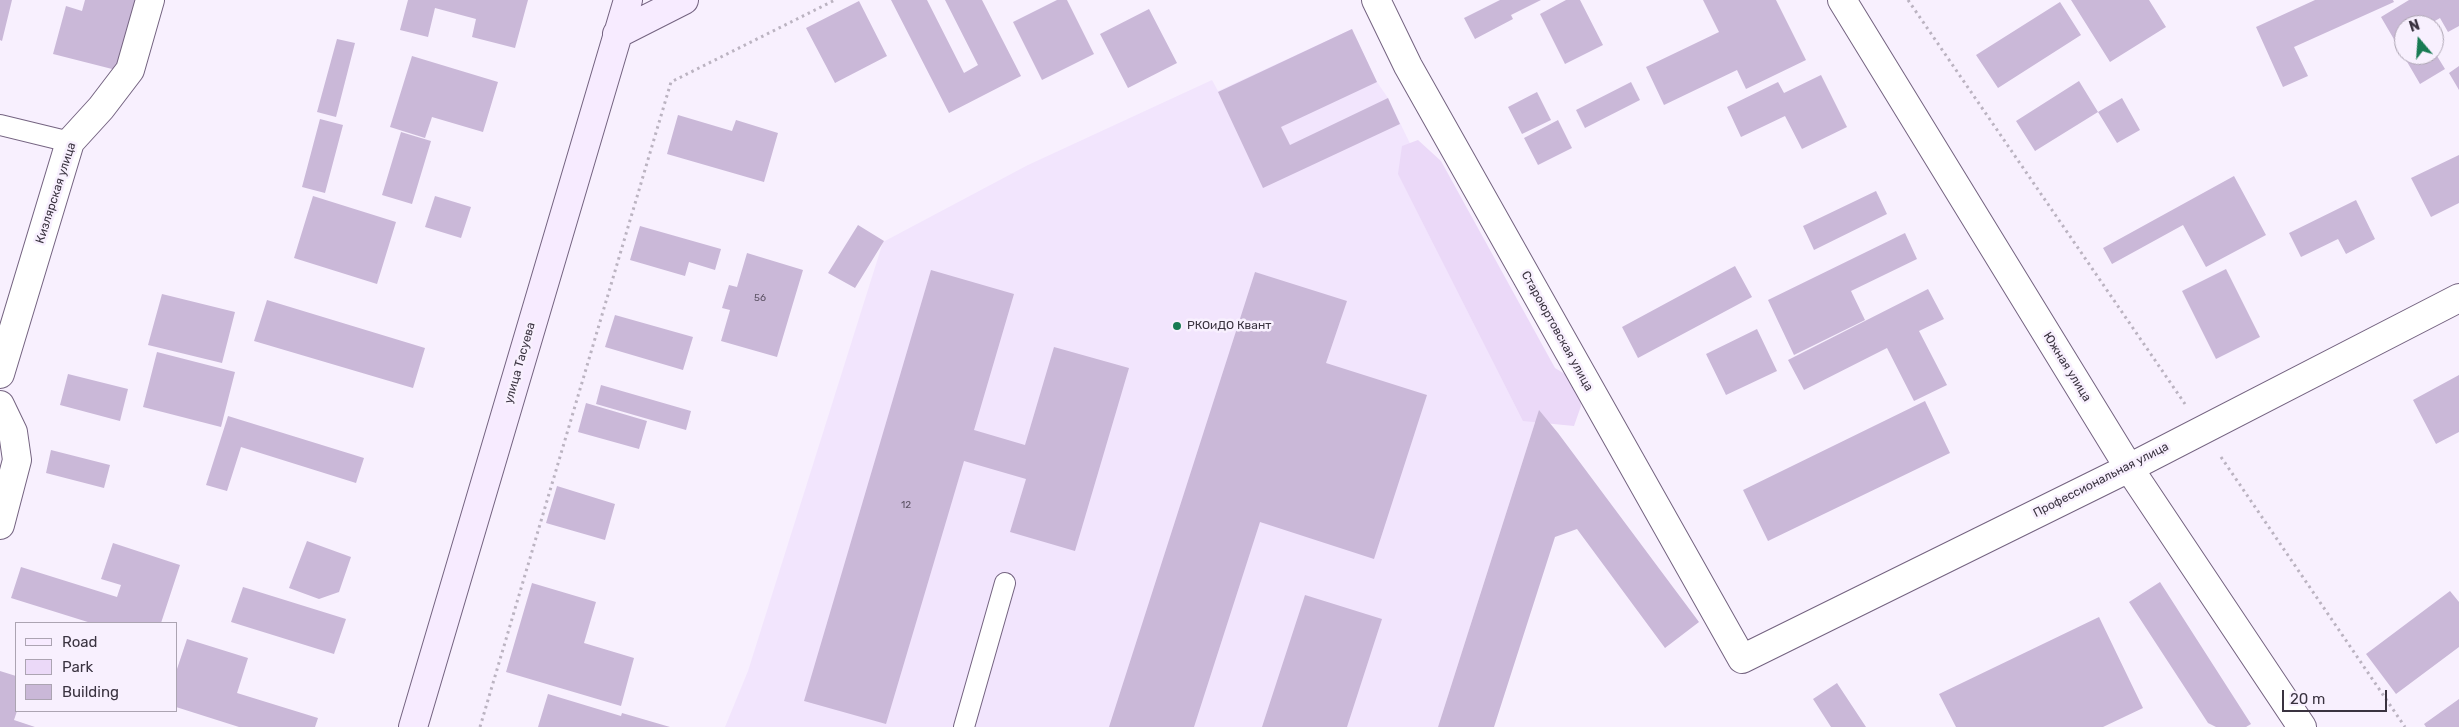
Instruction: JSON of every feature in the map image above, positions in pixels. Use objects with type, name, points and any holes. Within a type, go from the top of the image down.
[{"type":"street","name":"Кизлярская улица","points":[[0,374],[70,142],[130,70],[150,0]]},
{"type":"street","name":"улица Тасуева","points":[[413,727],[628,0]]},
{"type":"street","points":[[617,34],[684,0]]},
{"type":"street","name":"Староюртовская улица","points":[[1376,0],[1408,66],[1742,659]]},
{"type":"street","name":"Южная улица","points":[[1842,0],[2129,468],[2302,727]]},
{"type":"street","name":"Профессиональная улица","points":[[1742,659],[2129,468],[2459,298]]},
{"type":"street","points":[[0,405],[13,432],[17,460],[0,525]]},
{"type":"lane","points":[[0,125],[70,142]]},
{"type":"lane","points":[[964,727],[1005,583]]},
{"type":"path","points":[[480,727],[670,82],[834,0]]},
{"type":"path","points":[[1908,0],[2405,727]]},
{"type":"shaded area","name":"РКОиДО Квант","points":[[1352,29],[1377,82],[1388,98],[1539,410],[1438,727],[725,727],[748,671],[883,242],[1028,165],[1212,80],[1218,91]]},
{"type":"green space","points":[[1418,140],[1441,161],[1555,368],[1578,382],[1581,406],[1574,426],[1523,421],[1398,174],[1402,146]]},
{"type":"building","points":[[0,0],[12,0],[2,41],[0,40]]},
{"type":"building","points":[[85,0],[139,0],[120,71],[53,54],[66,6],[82,11]]},
{"type":"building","points":[[408,0],[528,0],[515,48],[472,37],[476,19],[435,8],[428,37],[400,30]]},
{"type":"building","points":[[891,0],[927,0],[964,73],[978,65],[945,0],[982,0],[1021,76],[949,113]]},
{"type":"building","points":[[1057,0],[1067,0],[1094,54],[1042,80],[1013,22]]},
{"type":"building","points":[[1500,0],[1541,0],[1511,15],[1513,19],[1475,39],[1464,18]]},
{"type":"building","points":[[1566,0],[1580,0],[1603,45],[1565,64],[1540,14]]},
{"type":"building","points":[[1703,0],[1776,0],[1806,60],[1746,89],[1737,70],[1664,105],[1646,67],[1719,32]]},
{"type":"building","points":[[2071,0],[2149,0],[2166,27],[2110,62]]},
{"type":"building","points":[[2315,0],[2393,0],[2394,2],[2294,47],[2308,76],[2283,87],[2256,27]]},
{"type":"building","points":[[2409,0],[2459,0],[2459,26],[2448,32],[2444,25],[2444,15],[2394,15],[2394,39],[2381,17]]},
{"type":"building","points":[[859,1],[887,56],[835,83],[806,28]]},
{"type":"building","points":[[2060,2],[2081,35],[1998,88],[1976,55]]},
{"type":"building","points":[[1149,9],[1177,63],[1128,88],[1100,34]]},
{"type":"building","points":[[1352,29],[1377,82],[1281,127],[1290,145],[1388,98],[1400,124],[1263,188],[1218,92]]},
{"type":"building","points":[[337,39],[355,43],[336,117],[317,112]]},
{"type":"building","points":[[412,56],[498,82],[483,132],[432,117],[425,138],[390,127]]},
{"type":"building","points":[[2409,65],[2443,65],[2445,69],[2420,84]]},
{"type":"building","points":[[2459,66],[2459,90],[2449,73]]},
{"type":"building","points":[[1821,75],[1847,127],[1802,149],[1785,116],[1741,137],[1727,107],[1778,82],[1784,93]]},
{"type":"building","points":[[2079,81],[2098,112],[2035,151],[2016,121]]},
{"type":"building","points":[[1631,82],[1640,100],[1585,128],[1576,110]]},
{"type":"building","points":[[1537,92],[1551,120],[1522,134],[1508,107]]},
{"type":"building","points":[[2122,98],[2140,130],[2117,143],[2098,112]]},
{"type":"building","points":[[678,115],[732,131],[736,120],[778,133],[764,182],[667,154]]},
{"type":"building","points":[[320,119],[343,125],[325,193],[302,187]]},
{"type":"building","points":[[1558,120],[1572,148],[1538,165],[1524,138]]},
{"type":"building","points":[[401,132],[431,141],[412,204],[382,195]]},
{"type":"building","points":[[2459,155],[2459,203],[2431,217],[2411,178]]},
{"type":"building","points":[[2234,176],[2266,235],[2206,267],[2183,225],[2112,264],[2103,248]]},
{"type":"building","points":[[1876,191],[1887,214],[1814,250],[1803,226]]},
{"type":"building","points":[[313,196],[396,222],[377,284],[294,258]]},
{"type":"building","points":[[435,196],[471,207],[461,238],[425,227]]},
{"type":"building","points":[[2356,200],[2375,239],[2346,254],[2338,239],[2301,257],[2289,233]]},
{"type":"building","points":[[858,225],[884,241],[855,288],[828,273]]},
{"type":"building","points":[[640,226],[721,249],[715,270],[689,262],[685,276],[630,260]]},
{"type":"building","points":[[1905,233],[1917,259],[1851,291],[1865,320],[1794,355],[1768,300]]},
{"type":"building","points":[[747,253],[803,270],[777,357],[721,341],[730,310],[722,308],[729,285],[737,287]]},
{"type":"building","points":[[1735,266],[1752,297],[1638,358],[1622,327]]},
{"type":"building","points":[[2226,269],[2260,337],[2216,359],[2182,291]]},
{"type":"building","points":[[931,270],[1014,294],[974,430],[1025,445],[1054,347],[1129,368],[1075,551],[1010,532],[1026,479],[964,461],[886,724],[804,701]]},
{"type":"building","points":[[1255,272],[1347,301],[1326,363],[1427,395],[1374,559],[1260,522],[1194,727],[1109,727]]},
{"type":"building","points":[[1928,289],[1944,319],[1919,331],[1947,385],[1914,401],[1887,348],[1804,390],[1788,360]]},
{"type":"building","points":[[162,294],[235,312],[222,363],[148,345]]},
{"type":"building","points":[[267,300],[425,348],[413,388],[254,341]]},
{"type":"building","points":[[615,315],[693,337],[683,370],[605,347]]},
{"type":"building","points":[[1757,329],[1777,371],[1726,395],[1706,354]]},
{"type":"building","points":[[157,352],[235,372],[221,427],[143,407]]},
{"type":"building","points":[[68,374],[128,389],[120,421],[60,405]]},
{"type":"building","points":[[2459,375],[2459,432],[2436,444],[2413,400]]},
{"type":"building","points":[[601,385],[691,411],[686,430],[596,404]]},
{"type":"building","points":[[1925,401],[1950,453],[1768,541],[1743,490]]},
{"type":"building","points":[[586,403],[647,421],[639,449],[578,432]]},
{"type":"building","points":[[1539,410],[1699,622],[1665,648],[1577,529],[1555,537],[1494,727],[1438,727]]},
{"type":"building","points":[[228,416],[364,458],[356,483],[241,447],[227,491],[206,485]]},
{"type":"building","points":[[51,450],[110,465],[104,488],[46,473]]},
{"type":"building","points":[[557,486],[615,504],[605,540],[546,523]]},
{"type":"building","points":[[307,541],[351,557],[339,592],[319,599],[289,588]]},
{"type":"building","points":[[113,543],[180,565],[161,622],[88,622],[11,598],[21,567],[117,597],[121,585],[101,579]]},
{"type":"building","points":[[2160,582],[2251,724],[2246,727],[2216,727],[2208,723],[2129,602]]},
{"type":"building","points":[[532,583],[596,602],[584,643],[634,658],[621,706],[506,672]]},
{"type":"building","points":[[243,587],[346,619],[334,654],[231,622]]},
{"type":"building","points":[[2450,591],[2459,602],[2459,647],[2396,694],[2366,654]]},
{"type":"building","points":[[1305,595],[1382,619],[1347,727],[1262,727]]},
{"type":"building","points":[[2099,617],[2143,708],[2103,727],[1956,727],[1939,694]]},
{"type":"building","points":[[187,639],[248,658],[237,693],[318,718],[315,727],[239,727],[178,708],[178,666]]},
{"type":"building","points":[[0,671],[15,676],[15,712],[17,712],[14,720],[35,727],[0,727]]},
{"type":"building","points":[[1837,683],[1866,727],[1831,727],[1813,699]]},
{"type":"building","points":[[548,694],[621,716],[622,713],[670,727],[538,727]]},
{"type":"building","points":[[2459,699],[2459,727],[2426,727],[2424,724]]},
{"type":"place","name":"РКОиДО Квант","points":[[1177,326]]}]
